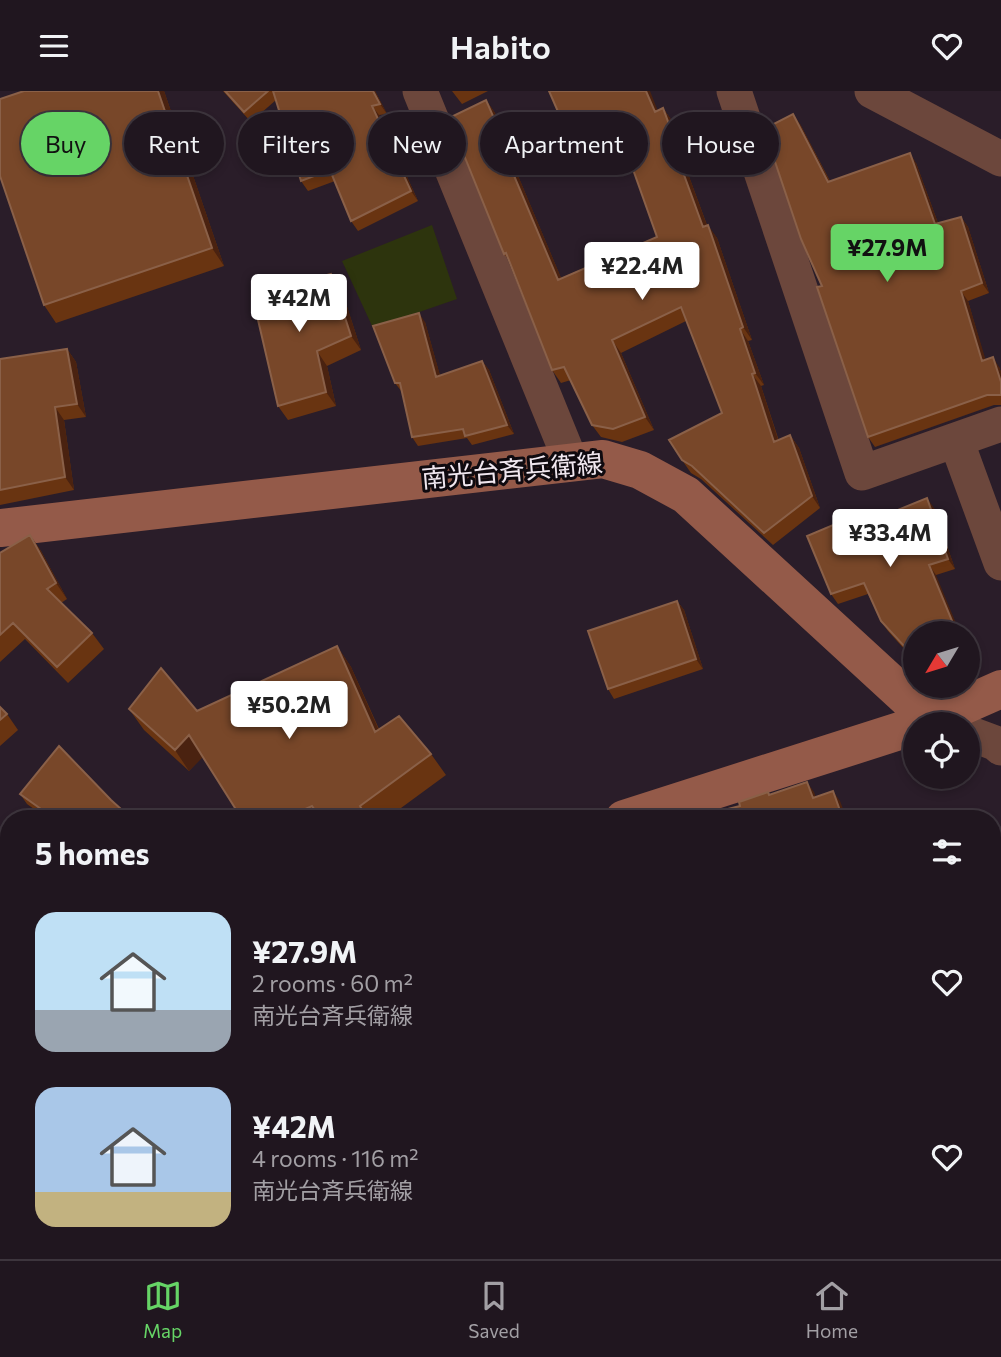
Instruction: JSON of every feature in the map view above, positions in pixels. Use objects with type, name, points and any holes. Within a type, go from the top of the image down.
[{"type":"street","points":[[420,91],[571,462]]},
{"type":"street","points":[[734,91],[862,474],[1001,424]]},
{"type":"street","points":[[872,91],[1001,160]]},
{"type":"street","points":[[956,440],[1001,563]]},
{"type":"street","name":"南光台斉兵衛線","points":[[0,528],[603,459],[640,470],[686,495],[914,712]]},
{"type":"street","points":[[952,712],[1001,689]]},
{"type":"street","points":[[655,810],[903,732]]},
{"type":"street","points":[[980,737],[1001,748]]},
{"type":"green space","points":[[432,225],[457,299],[373,328],[342,261]]},
{"type":"building","points":[[24,91],[158,91],[165,112],[124,112],[124,175],[187,175],[212,248],[44,305],[0,176],[0,99]]},
{"type":"building","points":[[225,91],[268,91],[244,112]]},
{"type":"building","points":[[273,91],[373,91],[380,104],[372,106],[375,112],[368,112],[368,175],[404,175],[411,191],[351,221],[332,175],[354,175],[354,112],[280,112]]},
{"type":"building","points":[[549,91],[646,91],[655,112],[663,108],[662,175],[684,175],[703,227],[708,225],[743,327],[740,329],[755,373],[752,374],[774,442],[790,435],[812,496],[764,533],[692,466],[682,460],[669,440],[722,413],[681,307],[612,340],[645,417],[613,429],[592,425],[564,367],[552,370],[466,160],[466,112],[461,112],[486,100],[491,112],[480,112],[480,175],[514,175],[558,280],[657,237],[635,175],[648,175],[648,112],[558,112]]},
{"type":"building","points":[[793,114],[828,182],[910,153],[935,224],[961,217],[982,283],[961,291],[982,361],[993,357],[1001,382],[1001,395],[987,395],[868,437],[817,287],[822,286],[801,239],[779,174],[779,121]]},
{"type":"building","points":[[299,175],[317,175],[301,181]]},
{"type":"building","points":[[331,274],[351,336],[317,351],[326,392],[278,406],[252,294]]},
{"type":"building","points":[[419,313],[436,377],[482,361],[507,425],[465,436],[463,429],[412,437],[400,383],[395,383],[373,326]]},
{"type":"building","points":[[67,349],[77,404],[55,407],[65,477],[0,490],[0,359]]},
{"type":"building","points":[[927,498],[948,559],[929,565],[952,621],[903,621],[903,645],[881,621],[864,583],[831,594],[807,536],[845,520],[849,530]]},
{"type":"building","points":[[30,535],[56,583],[47,589],[92,633],[57,667],[13,623],[0,635],[0,553]]},
{"type":"building","points":[[677,601],[696,659],[608,689],[588,631]]},
{"type":"building","points":[[337,646],[375,732],[399,716],[431,754],[360,806],[362,810],[315,810],[312,806],[303,810],[236,810],[189,735],[175,750],[129,709],[161,668],[197,711]]},
{"type":"building","points":[[0,707],[7,714],[0,720]]},
{"type":"building","points":[[59,746],[122,810],[42,810],[20,794]]},
{"type":"building","points":[[807,782],[813,798],[833,791],[840,810],[724,810],[740,806],[739,802],[768,792],[769,795]]}]
